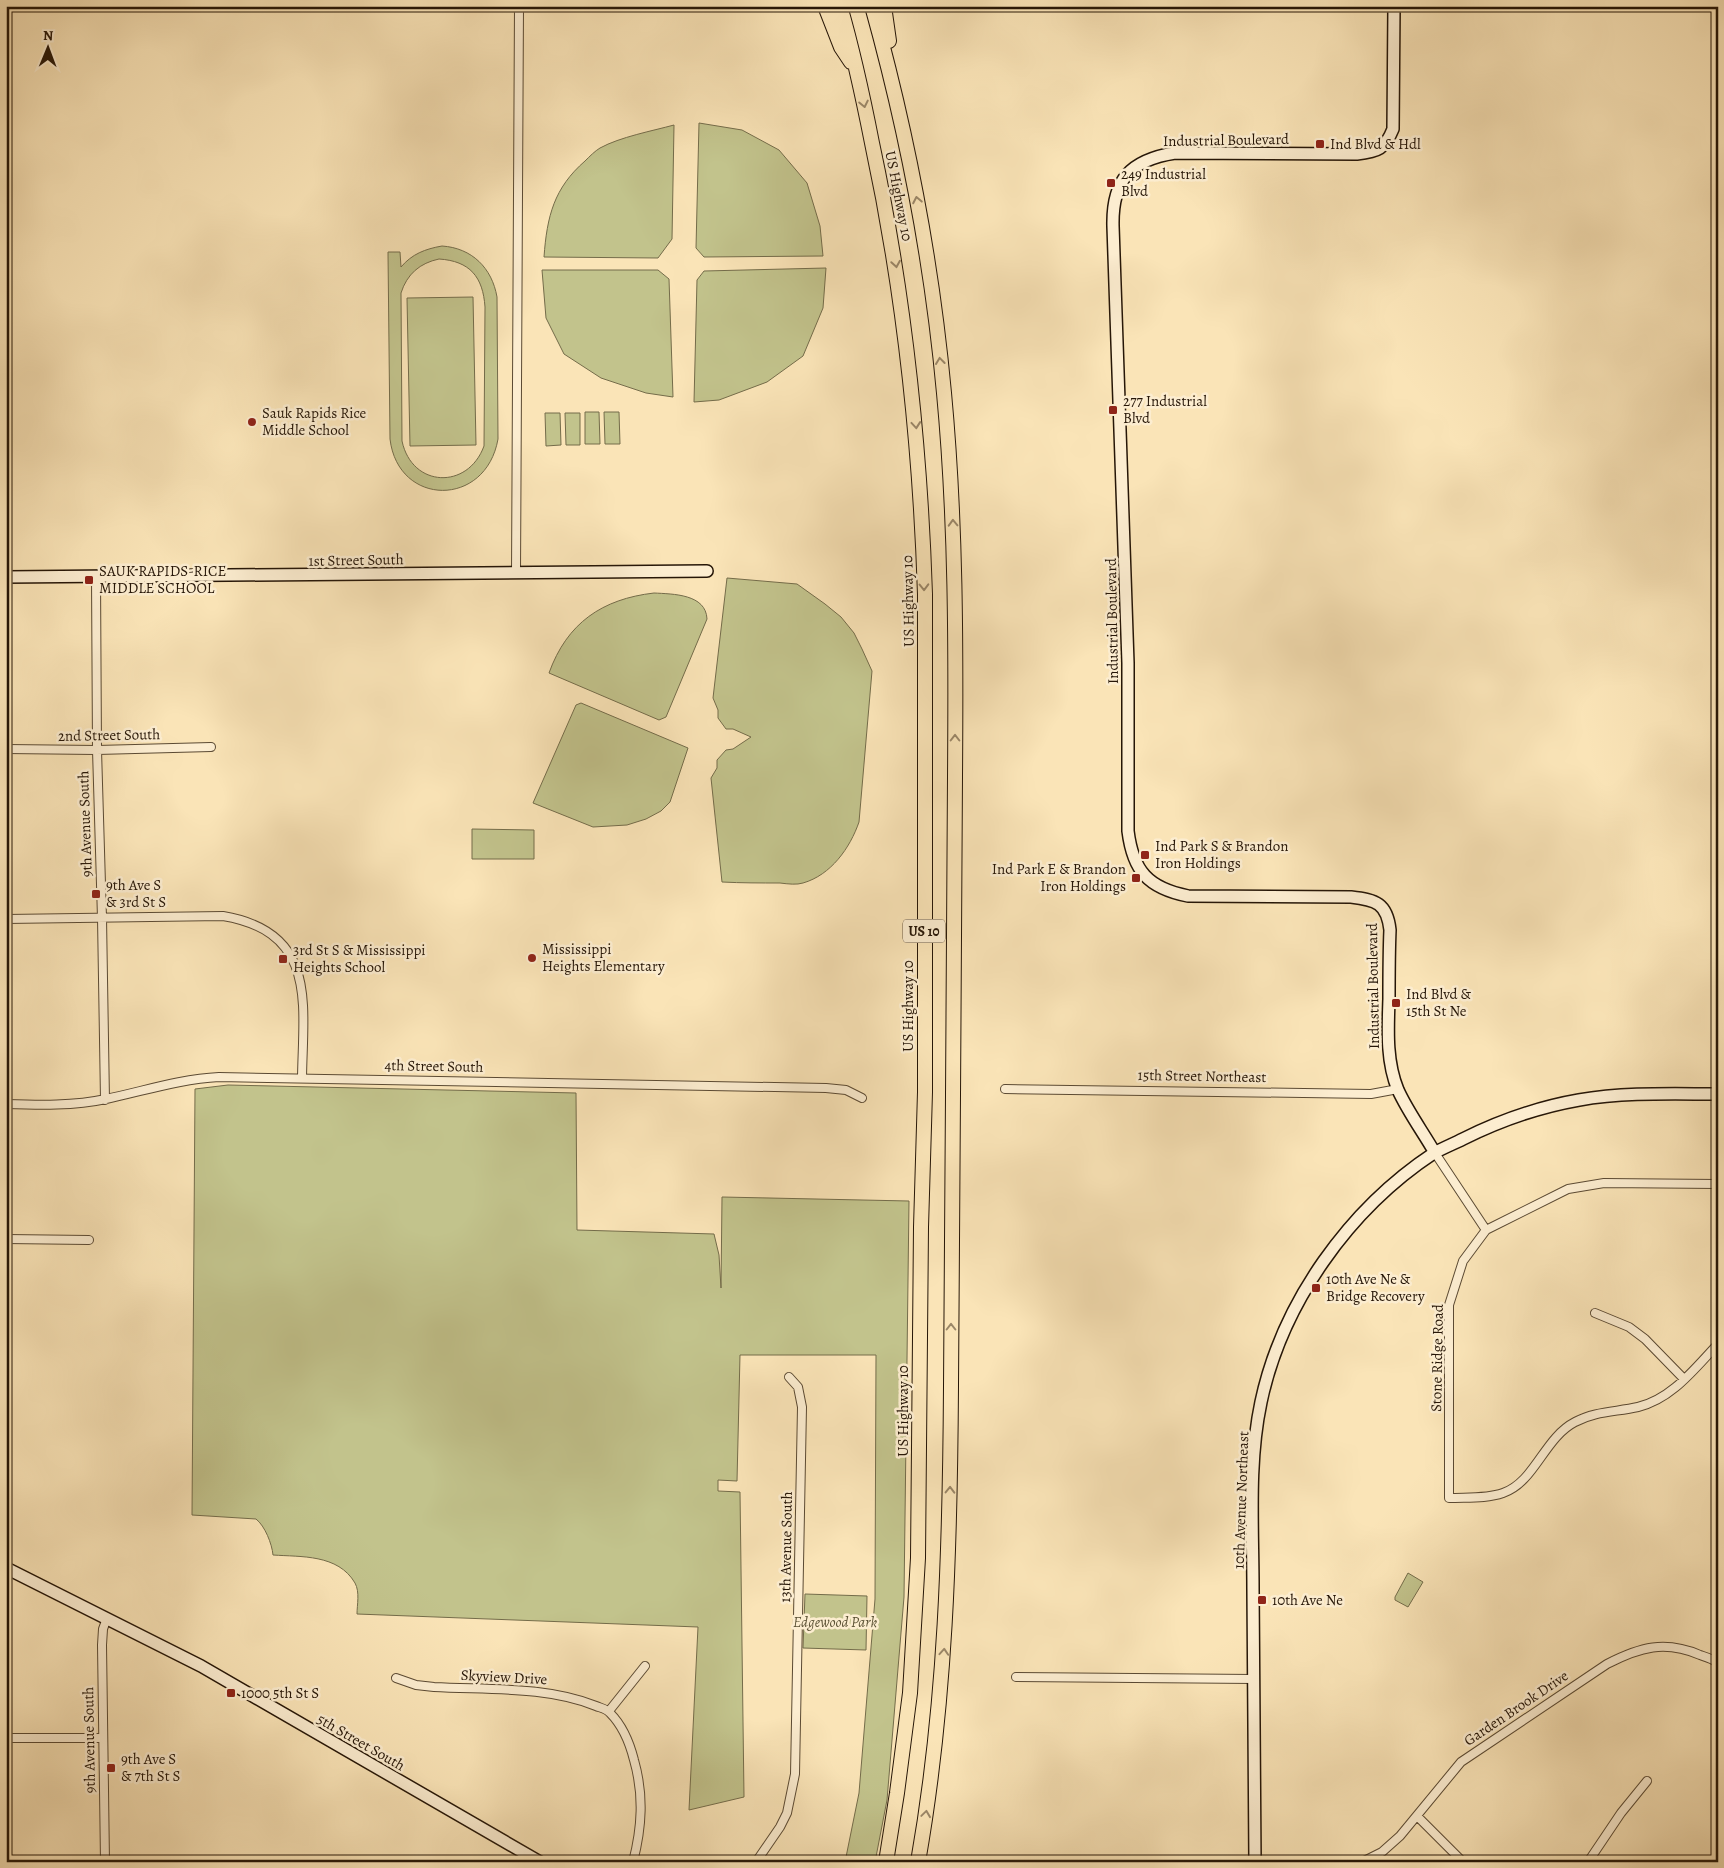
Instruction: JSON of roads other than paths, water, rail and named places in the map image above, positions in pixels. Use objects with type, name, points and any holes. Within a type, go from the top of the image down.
[{"type":"highway","points":[[826,6],[841,47],[857,70]]},
{"type":"highway","name":"US Highway 10","points":[[840,6],[857,70],[889,226],[905,331],[920,476],[924,594],[924,1092],[918,1558],[910,1693],[886,1862]]},
{"type":"highway","name":"US Highway 10","points":[[872,6],[904,133],[928,268],[944,389],[949,455],[956,630],[949,1550],[938,1714],[932,1773],[918,1862]]},
{"type":"highway","points":[[884,6],[904,133]]},
{"type":"street","points":[[516,572],[519,6]]},
{"type":"street","name":"Industrial Boulevard","points":[[1394,6],[1393,129],[1382,148],[1371,153],[1357,154],[1175,153],[1156,156],[1139,163],[1126,176],[1116,192],[1112,209],[1128,672],[1128,831],[1130,847],[1144,876],[1155,886],[1173,893],[1188,896],[1351,897],[1377,903],[1385,909],[1389,919],[1390,930],[1389,1053],[1398,1089],[1435,1152],[1486,1230]]},
{"type":"street","name":"1st Street South","points":[[6,577],[707,571]]},
{"type":"street","name":"9th Avenue South","points":[[96,577],[96,750],[102,918],[105,1100]]},
{"type":"street","name":"2nd Street South","points":[[6,749],[96,750],[211,747]]},
{"type":"street","points":[[6,918],[223,916],[253,923],[266,930],[292,956],[301,978],[303,1003],[302,1078]]},
{"type":"street","name":"4th Street South","points":[[6,1104],[52,1105],[85,1103],[199,1078],[302,1078],[826,1088],[846,1090],[862,1098]]},
{"type":"street","name":"15th Street Northeast","points":[[1005,1089],[1371,1094],[1398,1089]]},
{"type":"street","name":"10th Avenue Northeast","points":[[1254,1862],[1254,1465],[1259,1417],[1269,1375],[1292,1314],[1318,1269],[1354,1224],[1378,1198],[1435,1152],[1474,1134],[1543,1108],[1580,1100],[1647,1094],[1718,1094]]},
{"type":"street","name":"Stone Ridge Road","points":[[1684,1379],[1656,1401],[1638,1407],[1596,1413],[1575,1422],[1559,1433],[1519,1484],[1503,1493],[1477,1497],[1449,1498],[1449,1305],[1463,1261],[1486,1230],[1568,1189],[1604,1183],[1718,1184]]},
{"type":"street","points":[[6,1239],[89,1240]]},
{"type":"street","points":[[1595,1312],[1629,1327],[1645,1339],[1684,1379],[1718,1344]]},
{"type":"street","name":"13th Avenue South","points":[[756,1862],[780,1827],[787,1813],[795,1774],[802,1407],[798,1387],[790,1377]]},
{"type":"street","name":"5th Street South","points":[[6,1568],[201,1666],[540,1862]]},
{"type":"street","name":"9th Avenue South","points":[[105,1862],[102,1645],[103,1629],[107,1618]]},
{"type":"street","name":"Garden Brook Drive","points":[[1362,1862],[1382,1852],[1400,1836],[1461,1762],[1607,1664],[1631,1652],[1659,1646],[1687,1649],[1718,1663]]},
{"type":"street","points":[[634,1862],[641,1820],[641,1793],[638,1774],[626,1739],[609,1711],[645,1666]]},
{"type":"street","points":[[1016,1677],[1254,1679]]},
{"type":"street","name":"Skyview Drive","points":[[396,1678],[434,1687],[551,1693],[578,1699],[609,1711]]},
{"type":"street","points":[[6,1738],[103,1738]]},
{"type":"street","points":[[1588,1862],[1621,1813],[1648,1781]]},
{"type":"street","points":[[1417,1816],[1463,1862]]},
{"type":"place","name":"Ind Blvd & Hdl","points":[[1320,144]]},
{"type":"place","name":"249 Industrial Blvd","points":[[1111,183]]},
{"type":"place","name":"277 Industrial Blvd","points":[[1113,410]]},
{"type":"place","name":"Sauk Rapids Rice Middle School","points":[[252,422]]},
{"type":"place","name":"SAUK RAPIDS-RICE MIDDLE SCHOOL","points":[[89,580]]},
{"type":"place","name":"Ind Park S & Brandon Iron Holdings","points":[[1145,855]]},
{"type":"place","name":"Ind Park E & Brandon Iron Holdings","points":[[1136,878]]},
{"type":"place","name":"9th Ave S & 3rd St S","points":[[96,894]]},
{"type":"place","name":"Mississippi Heights Elementary","points":[[532,958]]},
{"type":"place","name":"3rd St S & Mississippi Heights School","points":[[283,959]]},
{"type":"place","name":"Ind Blvd & 15th St Ne","points":[[1396,1003]]},
{"type":"place","name":"10th Ave Ne & Bridge Recovery","points":[[1316,1288]]},
{"type":"place","name":"10th Ave Ne","points":[[1262,1600]]},
{"type":"place","name":"1000 5th St S","points":[[231,1693]]},
{"type":"place","name":"9th Ave S & 7th St S","points":[[111,1768]]},
{"type":"park label","name":"Edgewood Park","points":[[835,1622]]}]
